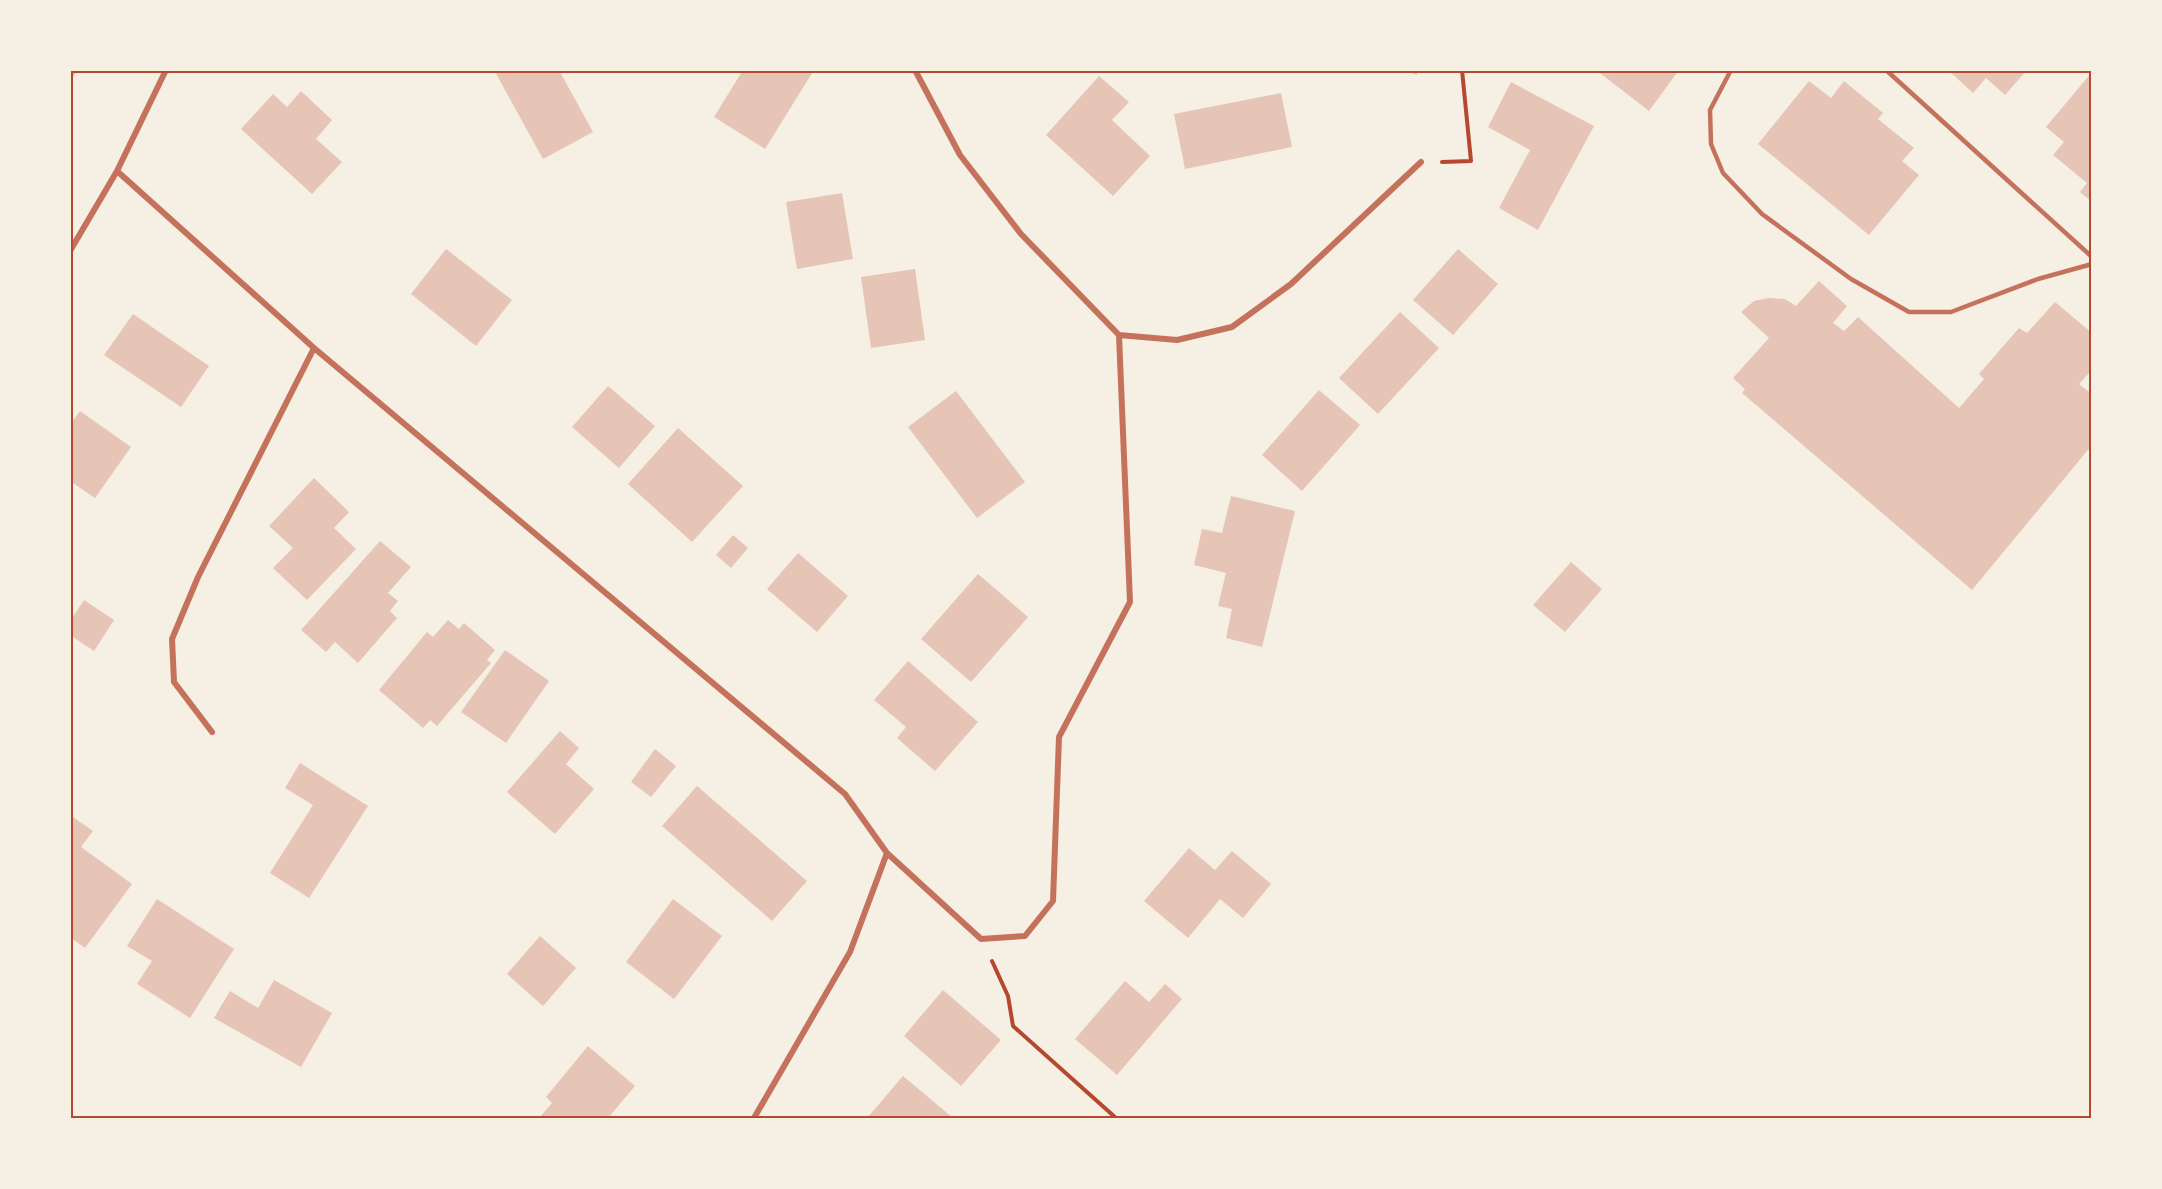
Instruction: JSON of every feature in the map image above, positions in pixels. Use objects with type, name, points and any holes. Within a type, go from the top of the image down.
[{"type":"street","points":[[70,251],[117,171],[166,70]]},
{"type":"street","points":[[915,70],[960,155],[1021,234],[1119,335],[1177,340],[1232,327],[1291,284],[1421,162]]},
{"type":"street","points":[[117,171],[314,348],[845,794],[887,853],[981,939],[1025,936],[1053,901],[1059,737],[1130,602],[1119,335]]},
{"type":"street","points":[[212,732],[174,682],[172,639],[198,577],[314,348]]},
{"type":"street","points":[[754,1119],[850,952],[887,853]]},
{"type":"lane","points":[[1731,70],[1710,110],[1711,144],[1723,174],[1762,214],[1851,279],[1909,312],[1951,312],[2038,279],[2091,264]]},
{"type":"lane","points":[[1886,70],[2091,257]]},
{"type":"path","points":[[1421,162],[1471,161],[1462,70]]},
{"type":"path","points":[[981,939],[1008,996],[1013,1026],[1116,1119]]},
{"type":"building","points":[[70,70],[78,70],[70,81]]},
{"type":"building","points":[[494,70],[559,70],[593,132],[543,159]]},
{"type":"building","points":[[743,70],[814,70],[765,149],[714,117]]},
{"type":"building","points":[[1404,70],[1418,70],[1417,75]]},
{"type":"building","points":[[1596,70],[1679,70],[1649,111]]},
{"type":"building","points":[[1948,70],[2027,70],[2005,95],[1986,78],[1973,93]]},
{"type":"building","points":[[2092,72],[2092,202],[2080,192],[2087,183],[2053,155],[2064,142],[2046,127]]},
{"type":"building","points":[[1099,76],[1129,102],[1112,120],[1150,156],[1113,196],[1046,135]]},
{"type":"building","points":[[1809,81],[1831,98],[1844,81],[1883,113],[1878,119],[1914,148],[1902,161],[1919,175],[1869,235],[1758,144]]},
{"type":"building","points":[[1511,82],[1594,126],[1538,230],[1499,208],[1530,150],[1488,127]]},
{"type":"building","points":[[301,91],[332,120],[316,139],[342,162],[312,194],[241,129],[273,94],[287,107]]},
{"type":"building","points":[[1281,93],[1292,147],[1185,169],[1174,114]]},
{"type":"building","points":[[842,193],[853,259],[797,269],[786,202]]},
{"type":"building","points":[[446,249],[512,300],[476,346],[411,294]]},
{"type":"building","points":[[1458,249],[1498,284],[1453,335],[1413,300]]},
{"type":"building","points":[[915,269],[925,340],[871,348],[861,277]]},
{"type":"building","points":[[1819,281],[1847,306],[1833,323],[1844,331],[1858,317],[1959,408],[1984,379],[1979,374],[2019,328],[2027,333],[2055,302],[2092,333],[2092,370],[2079,384],[2092,394],[2092,445],[1972,590],[1742,393],[1745,389],[1733,378],[1769,338],[1741,312],[1754,301],[1769,298],[1785,299],[1796,306]]},
{"type":"building","points":[[1400,312],[1439,348],[1378,414],[1339,378]]},
{"type":"building","points":[[133,314],[209,366],[181,407],[104,355]]},
{"type":"building","points":[[608,386],[655,426],[619,468],[572,427]]},
{"type":"building","points":[[1319,390],[1360,425],[1302,491],[1262,455]]},
{"type":"building","points":[[956,391],[1025,482],[977,518],[908,427]]},
{"type":"building","points":[[80,411],[131,447],[95,498],[70,481],[70,425]]},
{"type":"building","points":[[678,428],[743,486],[692,542],[628,484]]},
{"type":"building","points":[[314,478],[349,512],[334,528],[356,549],[307,600],[273,568],[293,548],[269,526]]},
{"type":"building","points":[[1231,496],[1295,511],[1262,647],[1226,638],[1232,609],[1218,606],[1226,573],[1194,565],[1202,529],[1222,533]]},
{"type":"building","points":[[733,535],[748,548],[731,568],[716,555]]},
{"type":"building","points":[[380,541],[411,567],[388,593],[398,601],[390,611],[397,618],[358,663],[335,642],[326,652],[301,630]]},
{"type":"building","points":[[798,553],[848,596],[817,632],[767,589]]},
{"type":"building","points":[[1571,562],[1602,589],[1565,632],[1533,605]]},
{"type":"building","points":[[978,574],[1028,617],[971,682],[921,639]]},
{"type":"building","points":[[84,600],[114,620],[94,651],[70,635],[70,621]]},
{"type":"building","points":[[448,620],[459,629],[464,623],[495,650],[487,660],[491,663],[437,726],[430,720],[423,728],[379,690],[427,632],[433,637]]},
{"type":"building","points":[[505,650],[549,681],[506,743],[461,712]]},
{"type":"building","points":[[908,661],[978,722],[935,771],[897,738],[906,727],[874,700]]},
{"type":"building","points":[[560,731],[579,748],[566,764],[594,789],[555,834],[507,792]]},
{"type":"building","points":[[655,749],[676,766],[651,797],[631,782]]},
{"type":"building","points":[[300,763],[368,806],[309,898],[270,873],[313,805],[285,788]]},
{"type":"building","points":[[697,786],[807,881],[772,921],[662,826]]},
{"type":"building","points":[[70,815],[93,831],[81,847],[132,884],[85,948],[70,937]]},
{"type":"building","points":[[1189,848],[1215,870],[1232,851],[1271,884],[1243,918],[1220,899],[1188,938],[1144,901]]},
{"type":"building","points":[[157,899],[234,949],[190,1018],[137,984],[152,961],[127,946]]},
{"type":"building","points":[[673,899],[722,936],[674,999],[626,962]]},
{"type":"building","points":[[540,936],[576,968],[543,1006],[507,974]]},
{"type":"building","points":[[274,980],[332,1013],[301,1067],[214,1018],[230,991],[258,1008]]},
{"type":"building","points":[[1125,981],[1149,1002],[1165,984],[1182,999],[1117,1075],[1075,1039]]},
{"type":"building","points":[[943,990],[1001,1040],[961,1086],[904,1036]]},
{"type":"building","points":[[588,1046],[635,1086],[608,1118],[539,1118],[552,1103],[546,1097]]},
{"type":"building","points":[[903,1076],[953,1118],[867,1118]]}]
